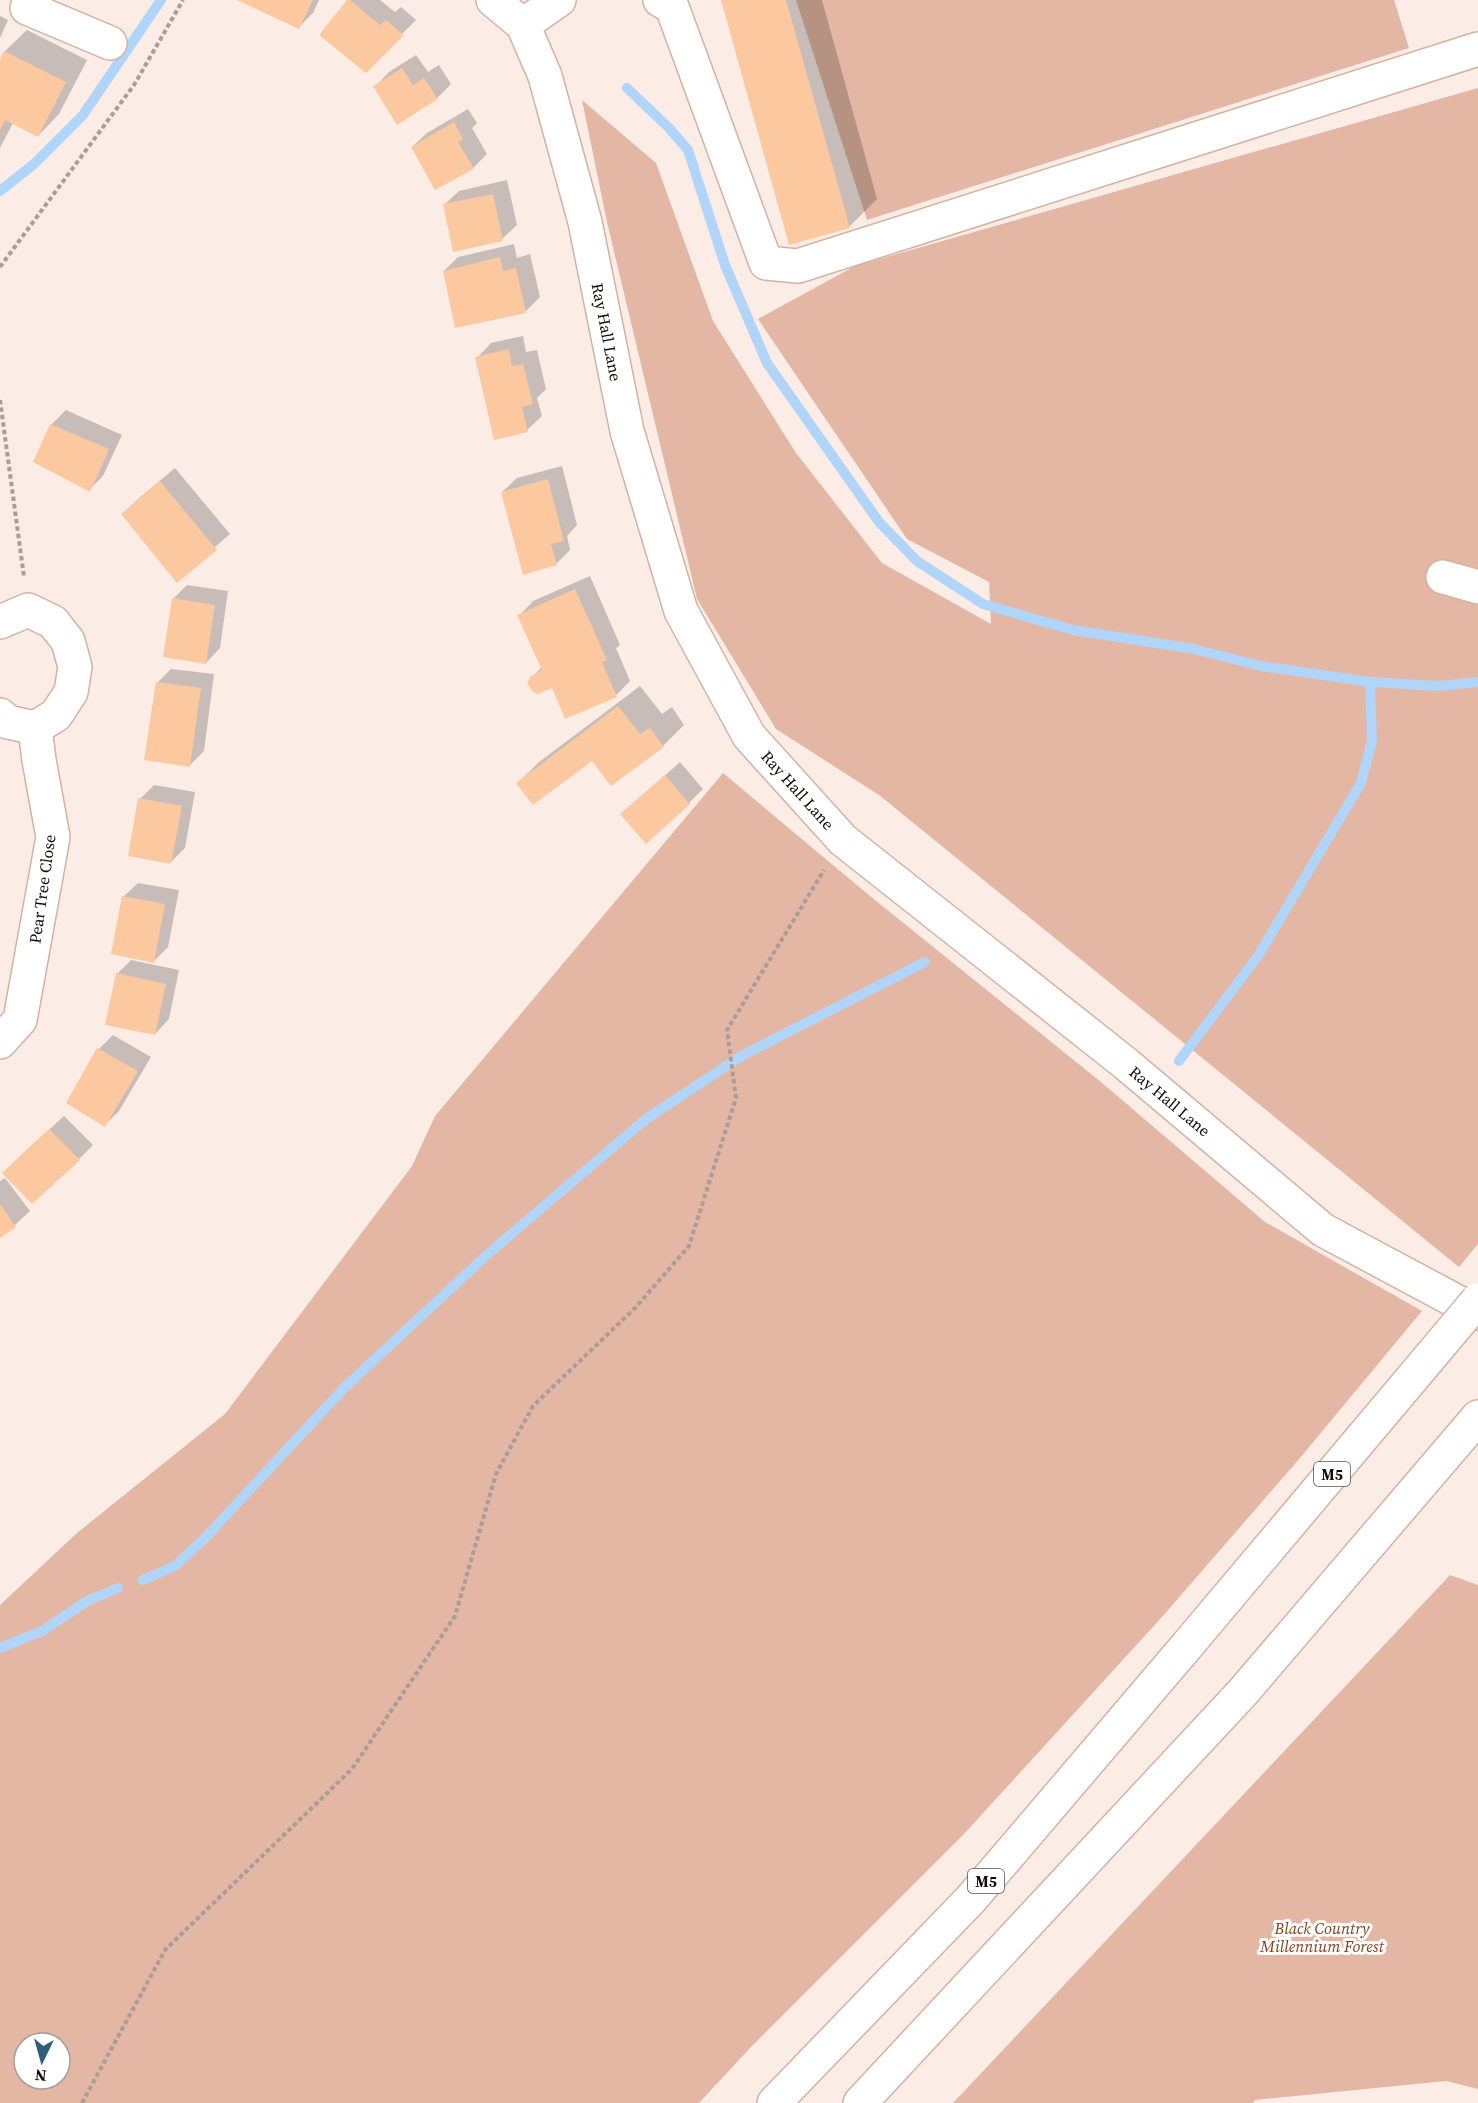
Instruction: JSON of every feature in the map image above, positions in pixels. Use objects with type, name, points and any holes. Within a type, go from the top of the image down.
[{"type":"main road","name":"Ray Hall Lane","points":[[493,0],[523,25],[545,76],[585,222],[627,431],[681,611],[749,736],[843,840],[1125,1063],[1323,1230],[1478,1313]]},
{"type":"main road","points":[[523,25],[559,0]]},
{"type":"main road","points":[[660,0],[672,7],[766,263],[798,266],[1478,49]]},
{"type":"main road","points":[[27,8],[72,12],[110,44]]},
{"type":"main road","points":[[1443,577],[1478,587]]},
{"type":"main road","points":[[0,716],[8,722],[35,728],[56,715],[71,692],[75,667],[68,641],[53,622],[14,616]]},
{"type":"main road","name":"Pear Tree Close","points":[[0,1042],[20,1020],[53,837],[35,728]]},
{"type":"main road","name":"M5","points":[[774,2103],[971,1899],[1478,1300]]},
{"type":"main road","points":[[860,2103],[1243,1692],[1478,1416]]},
{"type":"path","points":[[0,267],[134,85],[183,0]]},
{"type":"path","points":[[0,400],[14,616]]},
{"type":"path","points":[[82,2103],[165,1950],[352,1769],[454,1616],[496,1474],[533,1407],[636,1306],[689,1246],[736,1098],[727,1030],[825,869]]},
{"type":"green space","points":[[796,0],[1394,0],[1409,48],[867,220]]},
{"type":"green space","points":[[1478,88],[1478,1244],[1459,1267],[879,795],[776,729],[697,599],[607,222],[582,100],[656,163],[713,321],[796,453],[882,563],[991,624],[989,582],[907,539],[758,319],[855,266]]},
{"type":"green space","points":[[723,773],[870,896],[1101,1082],[1265,1222],[1422,1311],[1300,1458],[1162,1617],[964,1834],[751,2047],[699,2103],[0,2103],[0,1605],[77,1533],[225,1414],[412,1166],[435,1116]]},
{"type":"green space","name":"Black Country Millennium Forest","points":[[1450,1575],[1478,1585],[1478,2089],[1446,2081],[1255,2100],[1253,2103],[953,2103]]},
{"type":"building","points":[[237,0],[313,0],[299,29]]},
{"type":"building","points":[[347,0],[350,0],[380,25],[386,20],[404,35],[366,73],[319,35]]},
{"type":"building","points":[[721,0],[786,0],[850,228],[789,245]]},
{"type":"building","points":[[4,51],[66,82],[38,137],[5,120],[0,130],[0,59]]},
{"type":"building","points":[[402,68],[413,85],[424,78],[438,99],[397,125],[373,86]]},
{"type":"building","points":[[454,122],[463,139],[458,142],[474,169],[435,190],[411,147]]},
{"type":"building","points":[[493,194],[503,241],[453,252],[443,204]]},
{"type":"building","points":[[500,257],[503,271],[516,268],[526,313],[455,328],[443,271]]},
{"type":"building","points":[[509,349],[512,366],[523,364],[533,404],[522,407],[528,432],[494,440],[475,357]]},
{"type":"building","points":[[50,424],[109,449],[90,492],[33,462]]},
{"type":"building","points":[[548,479],[564,541],[551,544],[557,565],[523,575],[501,492]]},
{"type":"building","points":[[160,481],[217,550],[177,583],[121,514]]},
{"type":"building","points":[[575,589],[607,660],[602,662],[617,697],[565,719],[552,688],[538,694],[533,692],[527,683],[531,676],[542,670],[517,615]]},
{"type":"building","points":[[172,598],[215,605],[206,664],[163,657]]},
{"type":"building","points":[[156,682],[201,688],[190,767],[144,760]]},
{"type":"building","points":[[618,706],[640,734],[650,728],[664,747],[611,786],[592,761],[533,805],[516,783]]},
{"type":"building","points":[[665,775],[690,804],[646,844],[620,814]]},
{"type":"building","points":[[138,798],[182,806],[171,864],[128,856]]},
{"type":"building","points":[[122,896],[165,904],[154,963],[111,954]]},
{"type":"building","points":[[116,973],[166,984],[155,1035],[105,1025]]},
{"type":"building","points":[[97,1048],[138,1071],[105,1127],[66,1103]]},
{"type":"building","points":[[49,1129],[80,1160],[32,1204],[2,1173]]},
{"type":"building","points":[[0,1204],[16,1227],[0,1238]]},
{"type":"waterway","points":[[0,191],[34,164],[83,115],[161,0]]},
{"type":"waterway","points":[[627,88],[669,128],[688,150],[725,265],[767,363],[879,522],[917,561],[983,604],[1073,630],[1194,649],[1261,666],[1370,682],[1372,741],[1361,783],[1258,956],[1179,1061]]},
{"type":"waterway","points":[[1370,682],[1438,686],[1478,682]]},
{"type":"waterway","points":[[143,1580],[175,1566],[205,1538],[345,1387],[489,1253],[646,1119],[743,1055],[925,962]]},
{"type":"waterway","points":[[0,1648],[44,1630],[87,1601],[118,1588]]}]
